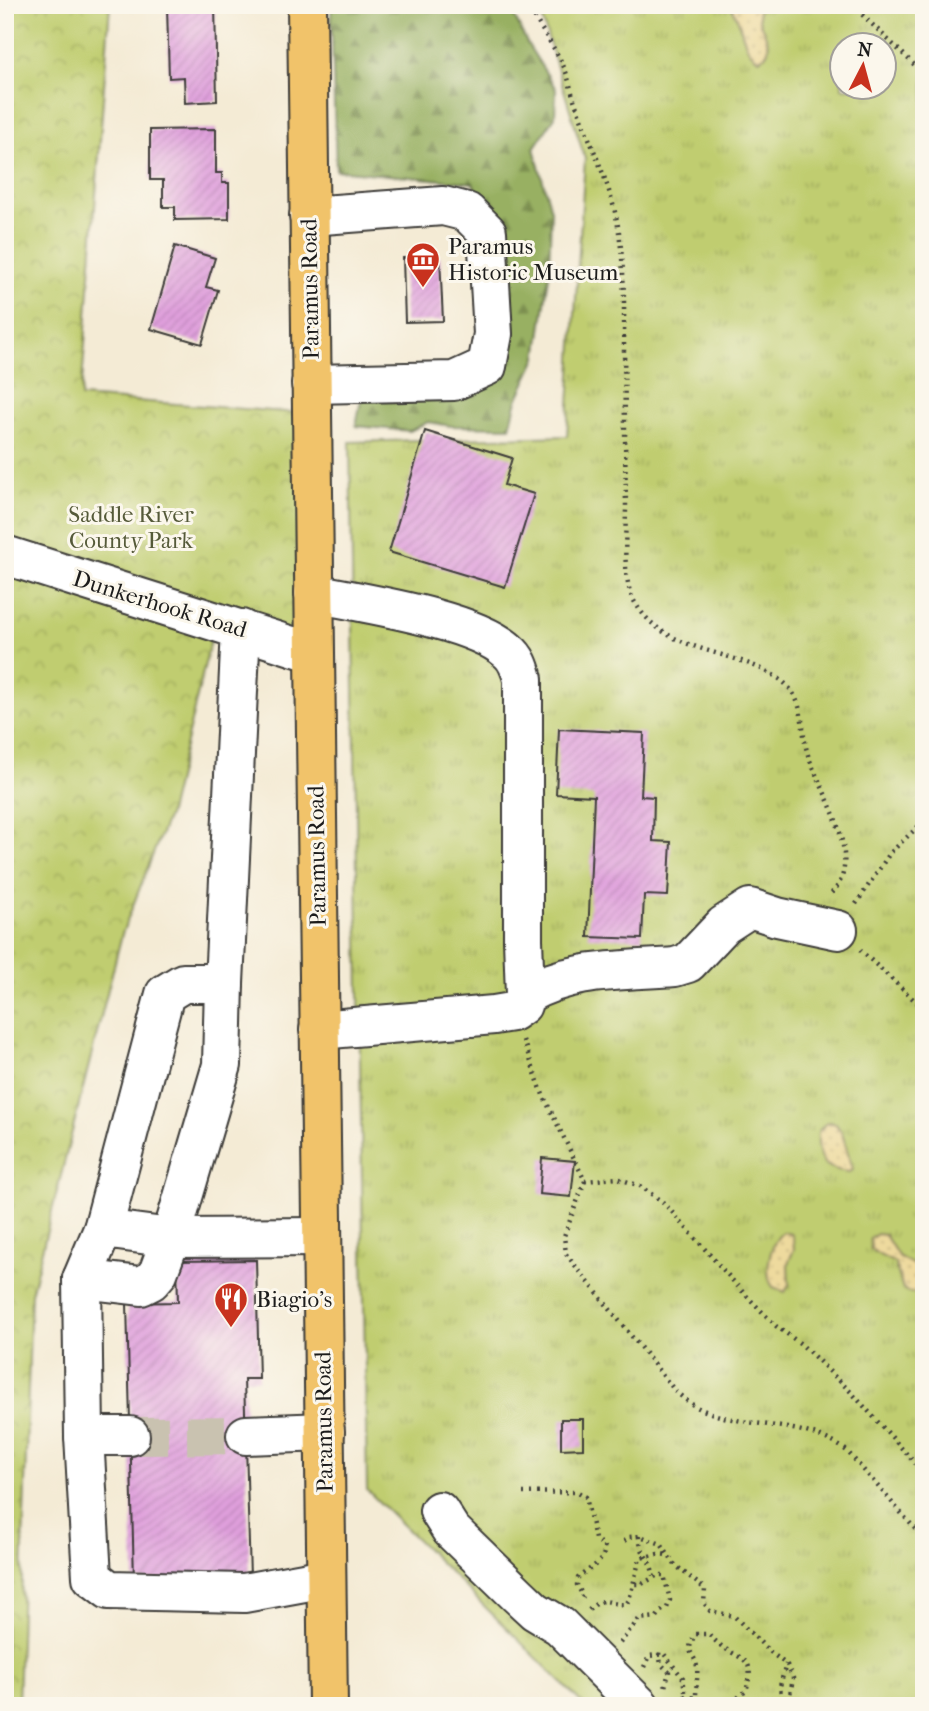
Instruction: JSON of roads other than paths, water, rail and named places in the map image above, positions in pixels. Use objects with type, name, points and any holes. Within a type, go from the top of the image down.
[{"type":"main road","name":"Paramus Road","points":[[307,5],[328,1706]]},
{"type":"street","points":[[309,216],[443,206],[467,212],[487,232],[494,334],[488,366],[454,382],[311,384]]},
{"type":"street","name":"Dunkerhook Road","points":[[5,555],[314,653]]},
{"type":"street","points":[[314,593],[446,622],[507,649],[515,658],[523,679],[525,995],[522,1005],[512,1012],[494,1015],[319,1030]]},
{"type":"street","points":[[82,1279],[141,1286],[158,1273],[171,1238],[222,1065],[242,629]]},
{"type":"street","points":[[525,995],[541,985],[569,975],[675,967],[688,963],[724,925],[750,908],[777,917],[830,915]]},
{"type":"street","points":[[224,983],[183,984],[165,995],[103,1229],[82,1279],[84,1436],[92,1577],[109,1590],[244,1593],[326,1578]]},
{"type":"street","points":[[103,1229],[171,1238],[322,1237]]},
{"type":"street","points":[[246,1435],[325,1432]]},
{"type":"street","points":[[84,1436],[130,1436]]},
{"type":"street","points":[[439,1511],[451,1530],[535,1611],[654,1691]]},
{"type":"tunnel","points":[[130,1436],[246,1435]]},
{"type":"place","name":"Paramus Historic Museum","points":[[423,289]]},
{"type":"place","name":"Biagio's","points":[[231,1329]]},
{"type":"park label","name":"Saddle River County Park","points":[[131,527]]}]
